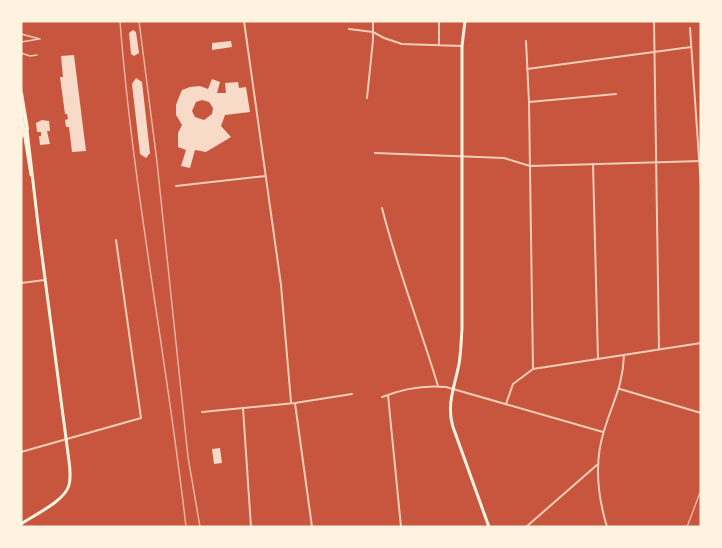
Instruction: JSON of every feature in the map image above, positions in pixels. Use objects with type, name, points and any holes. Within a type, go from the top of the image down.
[{"type":"main road","points":[[465,21],[462,46],[462,330],[460,361],[450,409],[452,424],[489,527]]},
{"type":"main road","points":[[21,93],[24,135],[30,148],[70,481],[61,498],[21,524]]},
{"type":"main road","points":[[21,111],[32,176]]},
{"type":"main road","points":[[24,135],[30,148]]},
{"type":"main road","points":[[21,147],[27,153]]},
{"type":"street","points":[[244,21],[281,285],[291,402]]},
{"type":"street","points":[[367,98],[374,40],[373,21]]},
{"type":"street","points":[[439,21],[439,45]]},
{"type":"street","points":[[654,21],[659,349]]},
{"type":"street","points":[[349,28],[373,32],[402,44],[462,46]]},
{"type":"street","points":[[690,28],[701,187]]},
{"type":"street","points":[[526,42],[533,369]]},
{"type":"street","points":[[527,69],[691,47]]},
{"type":"street","points":[[529,102],[616,94]]},
{"type":"street","points":[[375,153],[504,158],[530,166],[700,161]]},
{"type":"street","points":[[593,164],[598,359]]},
{"type":"street","points":[[176,186],[266,176]]},
{"type":"street","points":[[382,208],[391,246],[425,341],[438,386]]},
{"type":"street","points":[[21,452],[141,418],[116,240]]},
{"type":"street","points":[[21,283],[45,280]]},
{"type":"street","points":[[506,404],[513,384],[533,369],[701,343]]},
{"type":"street","points":[[607,527],[599,497],[598,464],[603,432],[620,389],[624,355]]},
{"type":"street","points":[[382,397],[392,392],[438,386],[603,432]]},
{"type":"street","points":[[620,389],[701,413]]},
{"type":"street","points":[[202,411],[295,403],[352,394]]},
{"type":"street","points":[[388,395],[401,527]]},
{"type":"street","points":[[295,403],[312,527]]},
{"type":"street","points":[[243,408],[251,527]]},
{"type":"street","points":[[526,527],[598,464]]},
{"type":"lane","points":[[21,34],[40,39],[21,42]]},
{"type":"lane","points":[[21,53],[30,56],[37,55]]},
{"type":"building","points":[[133,30],[136,32],[139,53],[134,56],[131,54],[129,33]]},
{"type":"building","points":[[231,41],[232,47],[212,50],[212,43]]},
{"type":"building","points":[[74,55],[86,151],[72,152],[69,127],[66,127],[65,120],[68,119],[65,114],[60,77],[63,77],[61,56]]},
{"type":"building","points":[[136,78],[142,82],[150,153],[146,158],[140,154],[132,84]]},
{"type":"building","points":[[212,79],[220,82],[217,93],[226,93],[225,83],[238,82],[239,88],[246,87],[250,112],[225,115],[221,126],[231,137],[206,152],[195,150],[190,168],[181,166],[186,150],[178,147],[178,133],[182,125],[176,115],[176,105],[182,90],[200,86],[208,89]],"holes":[[[202,100],[209,102],[213,108],[212,114],[204,120],[195,117],[192,111],[196,102]]]},
{"type":"building","points":[[42,120],[49,121],[50,131],[47,131],[50,144],[40,145],[41,132],[37,132],[36,123]]},
{"type":"building","points":[[220,448],[222,463],[214,464],[212,449]]},
{"type":"railway","points":[[120,21],[133,148],[186,527]]},
{"type":"railway","points":[[139,21],[157,162],[188,457],[200,527]]},
{"type":"railway","points":[[687,527],[701,490]]}]
